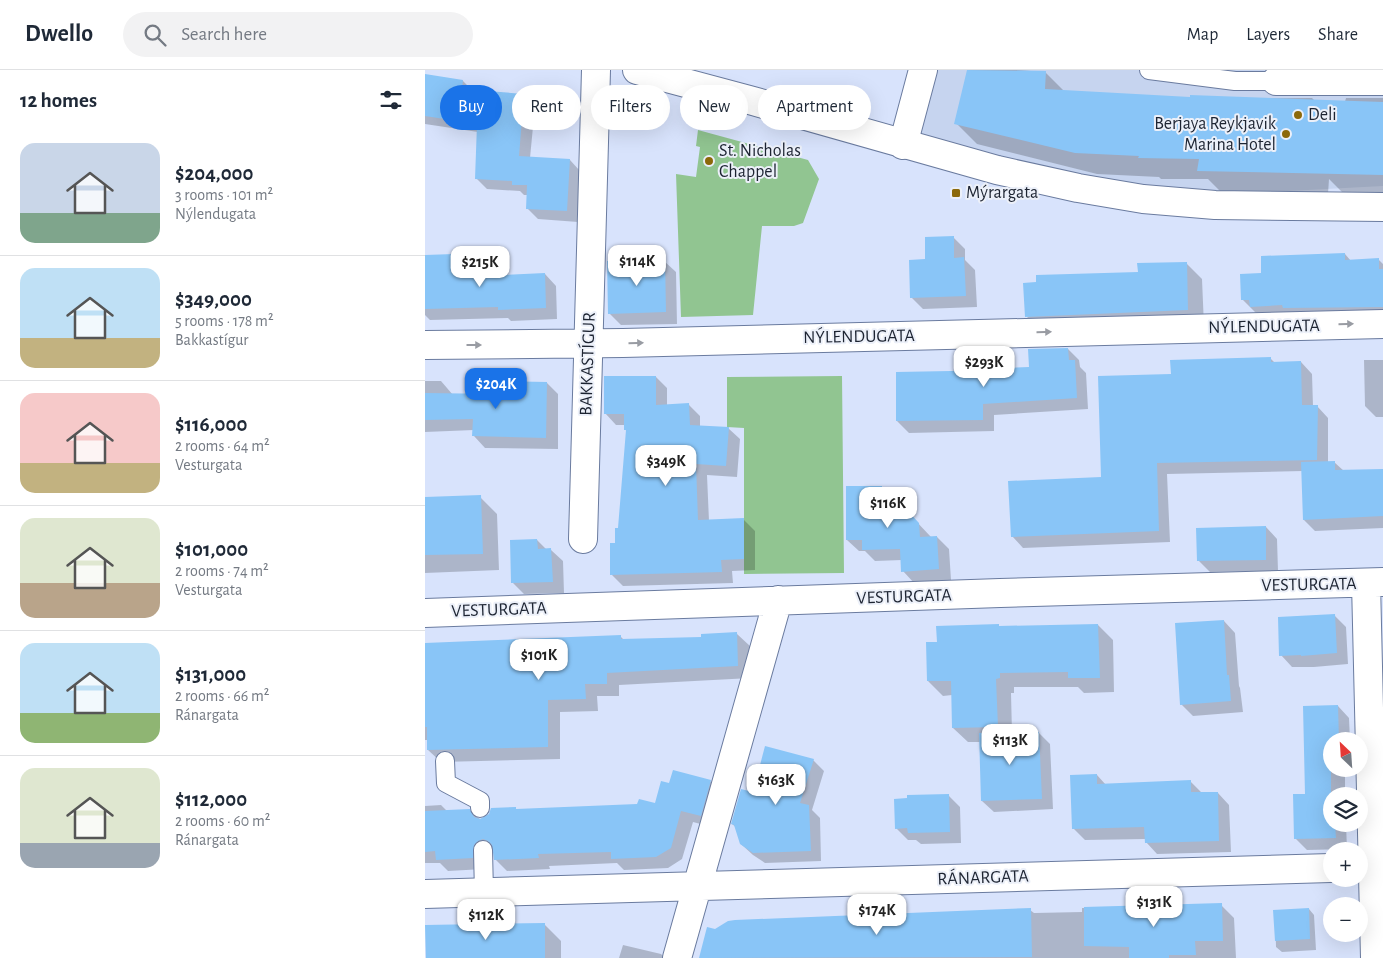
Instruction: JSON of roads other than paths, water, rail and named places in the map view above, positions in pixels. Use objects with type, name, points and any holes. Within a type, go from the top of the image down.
[{"type":"street","name":"BAKKASTÍGUR","points":[[583,539],[596,70]]},
{"type":"street","points":[[637,70],[997,170],[1078,188],[1143,199],[1215,205],[1383,207]]},
{"type":"street","points":[[903,144],[923,70]]},
{"type":"street","points":[[1276,81],[1383,81]]},
{"type":"street","name":"NÝLENDUGATA","points":[[425,345],[589,344],[1383,324]]},
{"type":"street","points":[[1374,583],[1371,867],[1375,958]]},
{"type":"street","name":"VESTURGATA","points":[[425,613],[778,600],[1374,583]]},
{"type":"street","points":[[677,958],[778,600]]},
{"type":"street","name":"RÁNARGATA","points":[[425,894],[1323,868]]},
{"type":"lane","points":[[1149,70],[1235,81],[1276,81]]},
{"type":"lane","points":[[445,761],[446,783],[480,801],[480,808]]},
{"type":"lane","points":[[483,850],[484,893]]},
{"type":"place","name":"Deli","points":[[1298,115]]},
{"type":"place","name":"Berjaya Reykjavik Marina Hotel","points":[[1286,134]]},
{"type":"place","name":"St. Nicholas Chappel","points":[[709,161]]},
{"type":"place","name":"Mýrargata","points":[[956,193]]}]
